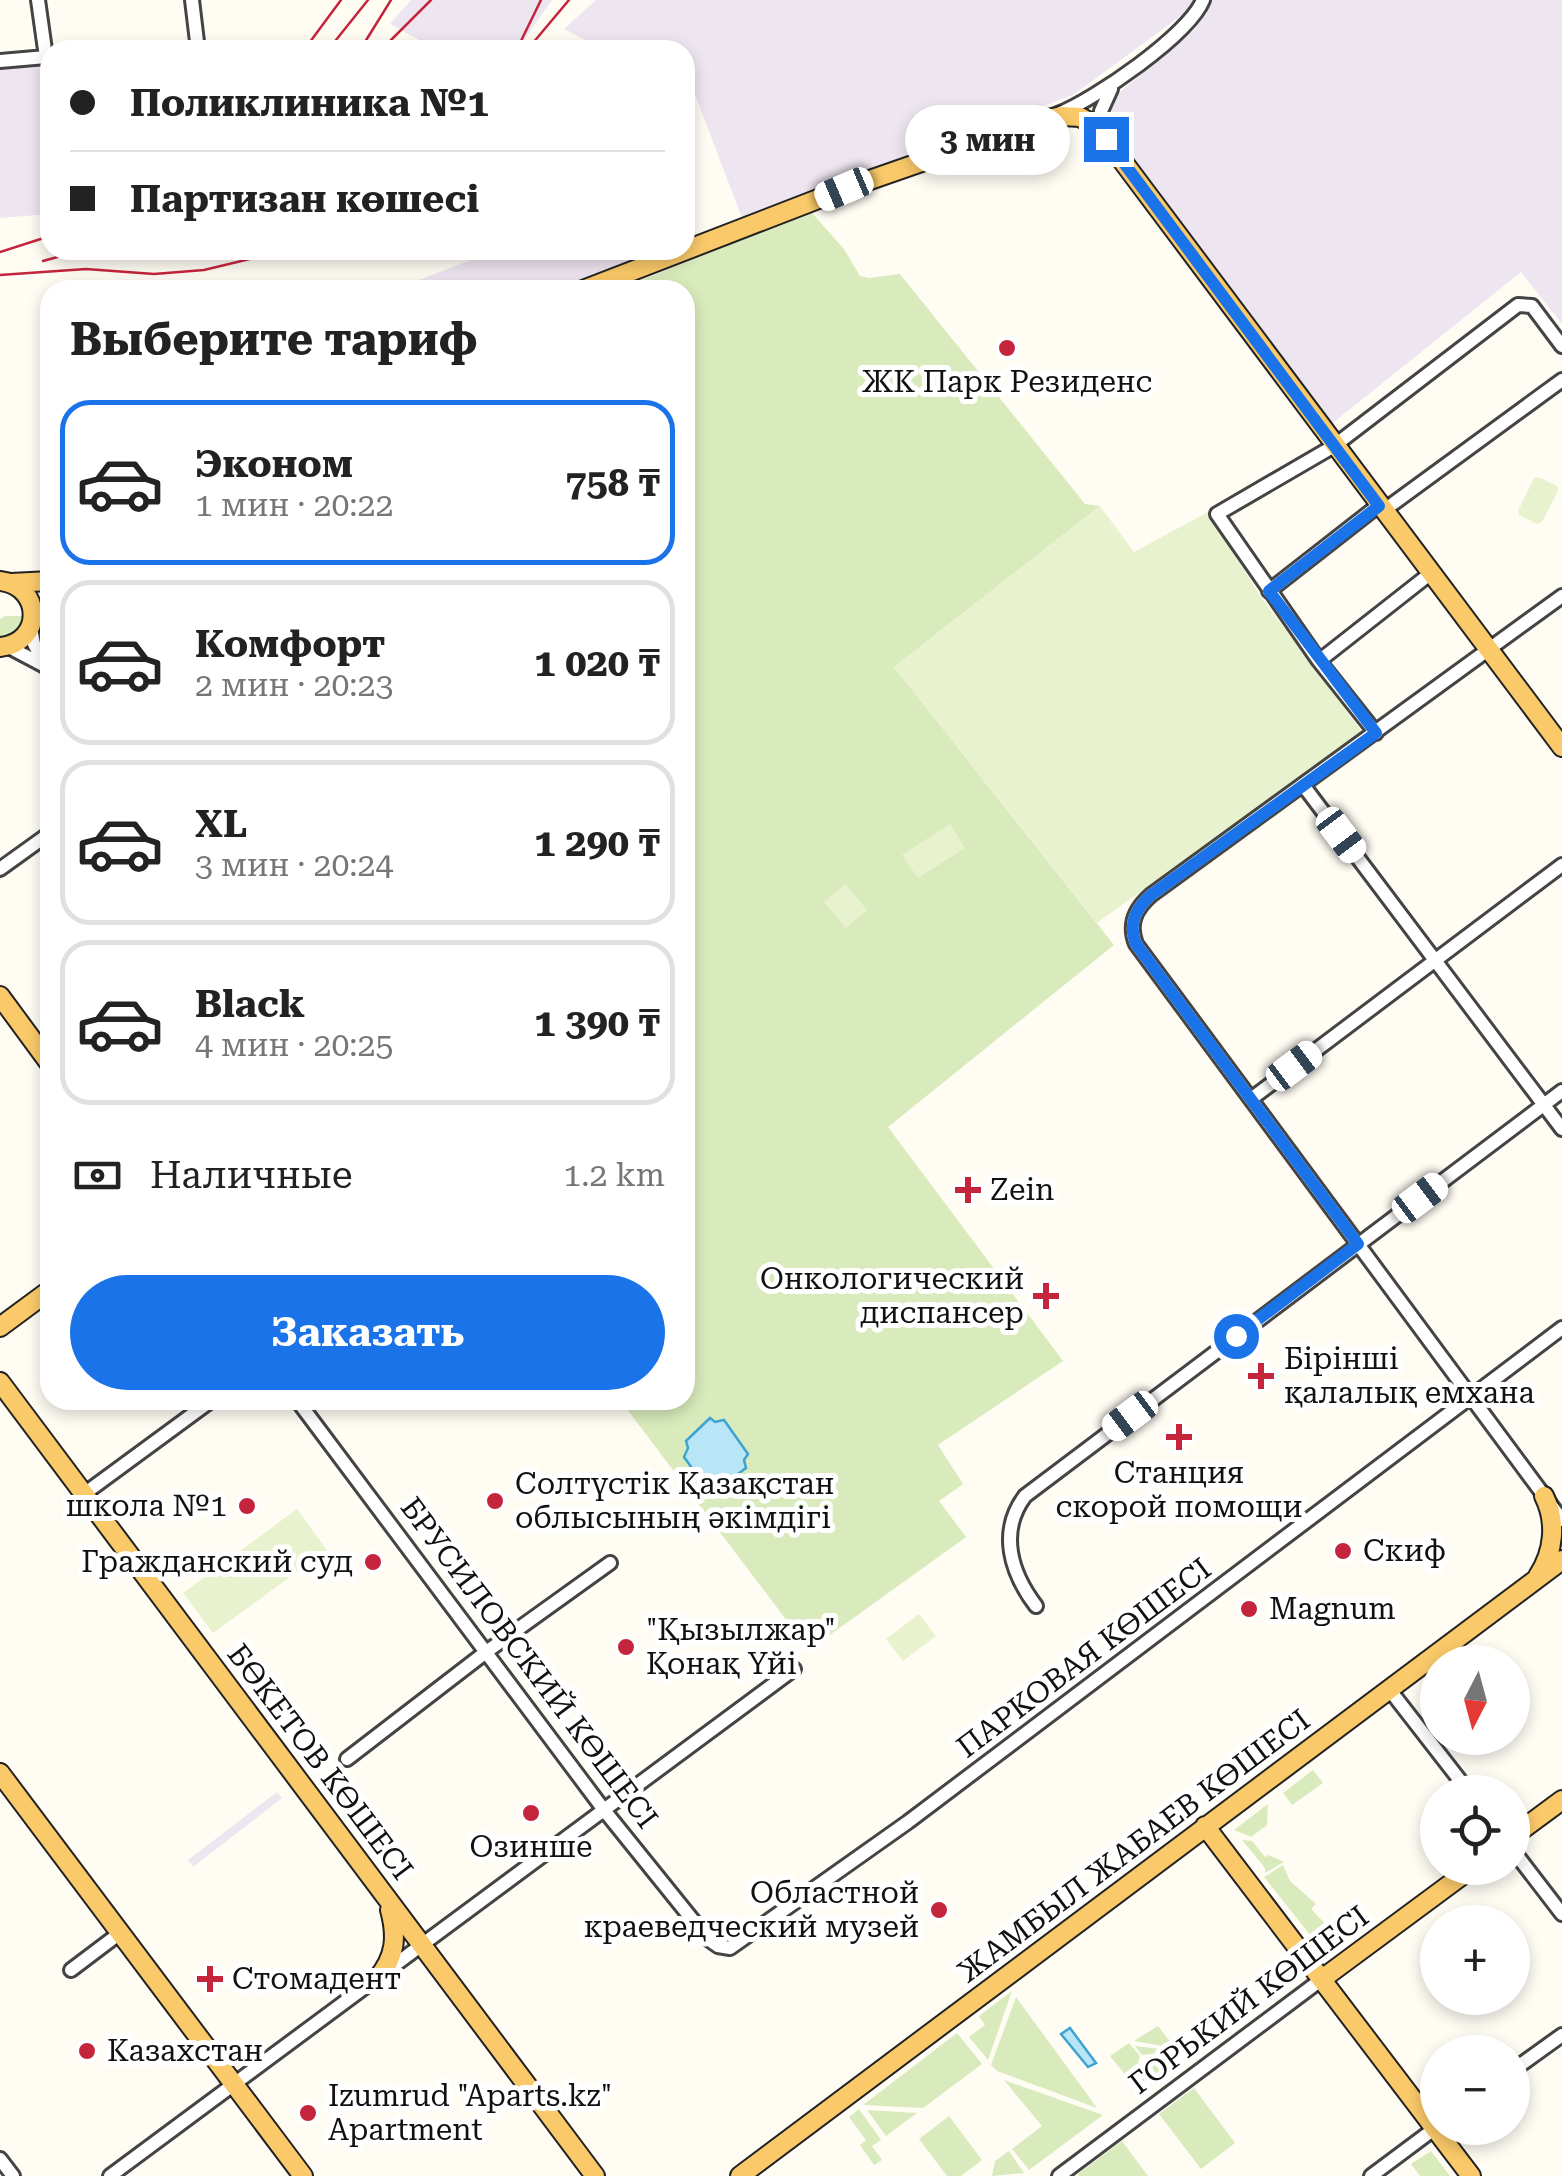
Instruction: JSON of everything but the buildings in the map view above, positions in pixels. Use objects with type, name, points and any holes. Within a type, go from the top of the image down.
[{"type":"main road","points":[[695,247],[844,189],[1042,120],[1062,116],[1091,122],[1562,747]]},
{"type":"main road","points":[[609,280],[661,260]]},
{"type":"main road","points":[[5,581],[40,581]]},
{"type":"main road","points":[[5,581],[23,590],[31,600],[31,628]]},
{"type":"main road","points":[[3,647],[22,640],[40,617]]},
{"type":"main road","points":[[0,996],[40,1050]]},
{"type":"main road","points":[[0,1327],[40,1297]]},
{"type":"main road","name":"БӨКЕТОВ КӨШЕСІ","points":[[0,1382],[595,2176]]},
{"type":"main road","points":[[1544,1496],[1562,1517]]},
{"type":"main road","points":[[1536,1579],[1547,1559],[1553,1529],[1544,1496]]},
{"type":"main road","name":"ЖАМБЫЛ ЖАБАЕВ КӨШЕСІ","points":[[740,2176],[1562,1560]]},
{"type":"main road","points":[[2,1780],[304,2176]]},
{"type":"main road","points":[[1530,1824],[1562,1800]]},
{"type":"main road","points":[[1204,1826],[1420,2106]]},
{"type":"main road","name":"ГОРЬКИЙ КӨШЕСІ","points":[[1322,1979],[1449,1885]]},
{"type":"main road","points":[[378,1979],[389,1965],[394,1946],[388,1900]]},
{"type":"main road","points":[[1449,2145],[1471,2176]]},
{"type":"street","points":[[38,0],[44,40]]},
{"type":"street","points":[[192,0],[197,40]]},
{"type":"street","points":[[1042,120],[1077,106],[1122,76],[1188,24],[1203,0]]},
{"type":"street","points":[[0,61],[40,58]]},
{"type":"street","points":[[1106,139],[1102,106],[1122,76]]},
{"type":"street","points":[[1376,733],[1318,661],[1217,514],[1334,446],[1518,305],[1532,306],[1562,346]]},
{"type":"street","points":[[1269,591],[1562,380]]},
{"type":"street","points":[[1318,661],[1430,573]]},
{"type":"street","points":[[1544,1496],[1136,944],[1132,922],[1144,901],[1562,596]]},
{"type":"street","points":[[31,628],[40,651]]},
{"type":"street","points":[[3,647],[40,666]]},
{"type":"street","points":[[1303,785],[1562,1129]]},
{"type":"street","points":[[0,869],[40,839]]},
{"type":"street","points":[[1250,1099],[1562,865]]},
{"type":"street","points":[[1036,1606],[1018,1579],[1010,1547],[1013,1516],[1025,1496],[1562,1091]]},
{"type":"street","name":"ПАРКОВАЯ КӨШЕСІ","points":[[727,1948],[747,1939],[908,1822],[1562,1328]]},
{"type":"street","points":[[84,1494],[198,1410]]},
{"type":"street","name":"БРУСИЛОВСКИЙ КӨШЕСІ","points":[[304,1410],[604,1810],[708,1939],[727,1948]]},
{"type":"street","points":[[347,1760],[610,1562]]},
{"type":"street","points":[[110,2176],[794,1669]]},
{"type":"street","points":[[1388,1689],[1456,1775]]},
{"type":"street","points":[[1530,1872],[1562,1914]]},
{"type":"street","points":[[71,1970],[120,1933]]},
{"type":"street","name":"ГОРЬКИЙ КӨШЕСІ","points":[[1060,2176],[1322,1979]]},
{"type":"street","points":[[1530,2058],[1562,2035]]},
{"type":"street","points":[[1371,2176],[1420,2139]]},
{"type":"street","points":[[0,2159],[13,2176]]},
{"type":"shaded area","points":[[411,0],[552,0],[524,40],[420,40],[390,24]]},
{"type":"shaded area","points":[[596,0],[1195,0],[1182,15],[1073,95],[742,218],[695,96],[695,40],[585,40],[564,29]]},
{"type":"shaded area","points":[[1210,0],[1562,0],[1562,324],[1521,272],[1329,426],[1109,133],[1110,110],[1119,93],[1193,31],[1206,14]]},
{"type":"shaded area","points":[[40,51],[40,215],[0,218],[0,55]]},
{"type":"shaded area","points":[[471,260],[634,260],[583,280],[419,280]]},
{"type":"shaded area","points":[[277,1792],[282,1798],[193,1867],[188,1860]]},
{"type":"green space","points":[[811,212],[844,249],[860,276],[900,274],[1085,504],[1100,506],[894,667],[1114,945],[888,1127],[1063,1361],[938,1445],[963,1484],[939,1501],[966,1537],[809,1650],[628,1410],[695,1410],[695,280],[642,280]]},
{"type":"green space","points":[[1538,477],[1557,486],[1558,491],[1542,522],[1537,524],[1518,511]]},
{"type":"green space","points":[[1100,506],[1134,552],[1208,512],[1259,594],[1362,732],[1097,923],[894,667]]},
{"type":"green space","points":[[28,616],[20,633],[0,641],[0,619]]},
{"type":"green space","points":[[950,824],[965,848],[918,878],[902,855]]},
{"type":"green space","points":[[845,884],[867,910],[846,928],[824,902]]},
{"type":"green space","points":[[297,1509],[327,1550],[213,1633],[183,1593]]},
{"type":"green space","points":[[919,1614],[936,1636],[903,1661],[886,1639]]},
{"type":"green space","points":[[1313,1770],[1323,1783],[1292,1805],[1283,1793]]},
{"type":"green space","points":[[1268,1804],[1267,1825],[1251,1837],[1234,1830]]},
{"type":"green space","points":[[1242,1840],[1252,1841],[1265,1857],[1284,1862],[1265,1873]]},
{"type":"green space","points":[[1283,1865],[1290,1881],[1316,1904],[1311,1909],[1341,1940],[1323,1951],[1264,1877]]},
{"type":"green space","points":[[1012,1991],[988,2060],[969,2037],[985,2025],[979,2016]]},
{"type":"green space","points":[[1016,1997],[1097,2108],[997,2071],[991,2065]]},
{"type":"green space","points":[[1158,2026],[1175,2048],[1134,2041]]},
{"type":"green space","points":[[957,2033],[982,2064],[923,2108],[863,2105]]},
{"type":"green space","points":[[1129,2043],[1140,2056],[1138,2063],[1144,2070],[1153,2066],[1154,2059],[1149,2054],[1142,2055],[1135,2046],[1177,2051],[1181,2057],[1135,2087],[1110,2056]]},
{"type":"green space","points":[[1004,2080],[1103,2115],[1029,2170],[1012,2149],[1042,2126]]},
{"type":"green space","points":[[1194,2088],[1235,2143],[1201,2169],[1159,2114]]},
{"type":"green space","points":[[859,2109],[881,2140],[872,2146],[882,2160],[874,2165],[860,2145],[866,2140],[849,2117]]},
{"type":"green space","points":[[867,2110],[917,2113],[886,2136]]},
{"type":"green space","points":[[949,2116],[982,2160],[961,2176],[947,2176],[919,2139]]},
{"type":"green space","points":[[1122,2141],[1148,2176],[1079,2176],[1078,2174]]},
{"type":"green space","points":[[1009,2151],[1024,2173],[992,2176],[995,2161]]},
{"type":"green space","points":[[1431,2151],[1450,2176],[1420,2176],[1411,2164]]},
{"type":"water","points":[[710,1418],[715,1422],[724,1420],[748,1454],[744,1460],[746,1468],[719,1488],[705,1486],[684,1457],[686,1441]]},
{"type":"water","points":[[1070,2028],[1096,2063],[1088,2067],[1061,2034]]},
{"type":"railway","points":[[311,40],[341,0]]},
{"type":"railway","points":[[336,40],[368,0]]},
{"type":"railway","points":[[366,40],[391,0]]},
{"type":"railway","points":[[391,40],[431,0]]},
{"type":"railway","points":[[521,40],[541,0]]},
{"type":"railway","points":[[535,40],[569,0]]},
{"type":"railway","points":[[0,252],[40,239]]},
{"type":"railway","points":[[0,275],[86,269],[154,274],[204,270],[246,260]]},
{"type":"place","name":"ЖК Парк Резиденс","points":[[1007,348]]},
{"type":"place","name":"Zein","points":[[968,1190]]},
{"type":"place","name":"Онкологический диспансер","points":[[1046,1296]]},
{"type":"place","name":"Бірінші қалалық емхана","points":[[1261,1376]]},
{"type":"place","name":"Станция скорой помощи","points":[[1179,1437]]},
{"type":"place","name":"Солтүстік Қазақстан облысының әкімдігі","points":[[495,1501]]},
{"type":"place","name":"школа №1","points":[[247,1506]]},
{"type":"place","name":"Скиф","points":[[1343,1551]]},
{"type":"place","name":"Гражданский суд","points":[[373,1562]]},
{"type":"place","name":"Magnum","points":[[1249,1609]]},
{"type":"place","name":"\"Қызылжар\" Қонақ Үйі","points":[[626,1647]]},
{"type":"place","name":"Озинше","points":[[531,1813]]},
{"type":"place","name":"Областной краеведческий музей","points":[[939,1910]]},
{"type":"place","name":"Стомадент","points":[[210,1979]]},
{"type":"place","name":"Казахстан","points":[[87,2051]]},
{"type":"place","name":"Izumrud \"Aparts.kz\" Apartment","points":[[308,2113]]},
{"type":"route","points":[[1106,139],[1379,506],[1269,591],[1376,733],[1151,895],[1132,922],[1136,944],[1358,1244],[1236,1336]]}]
